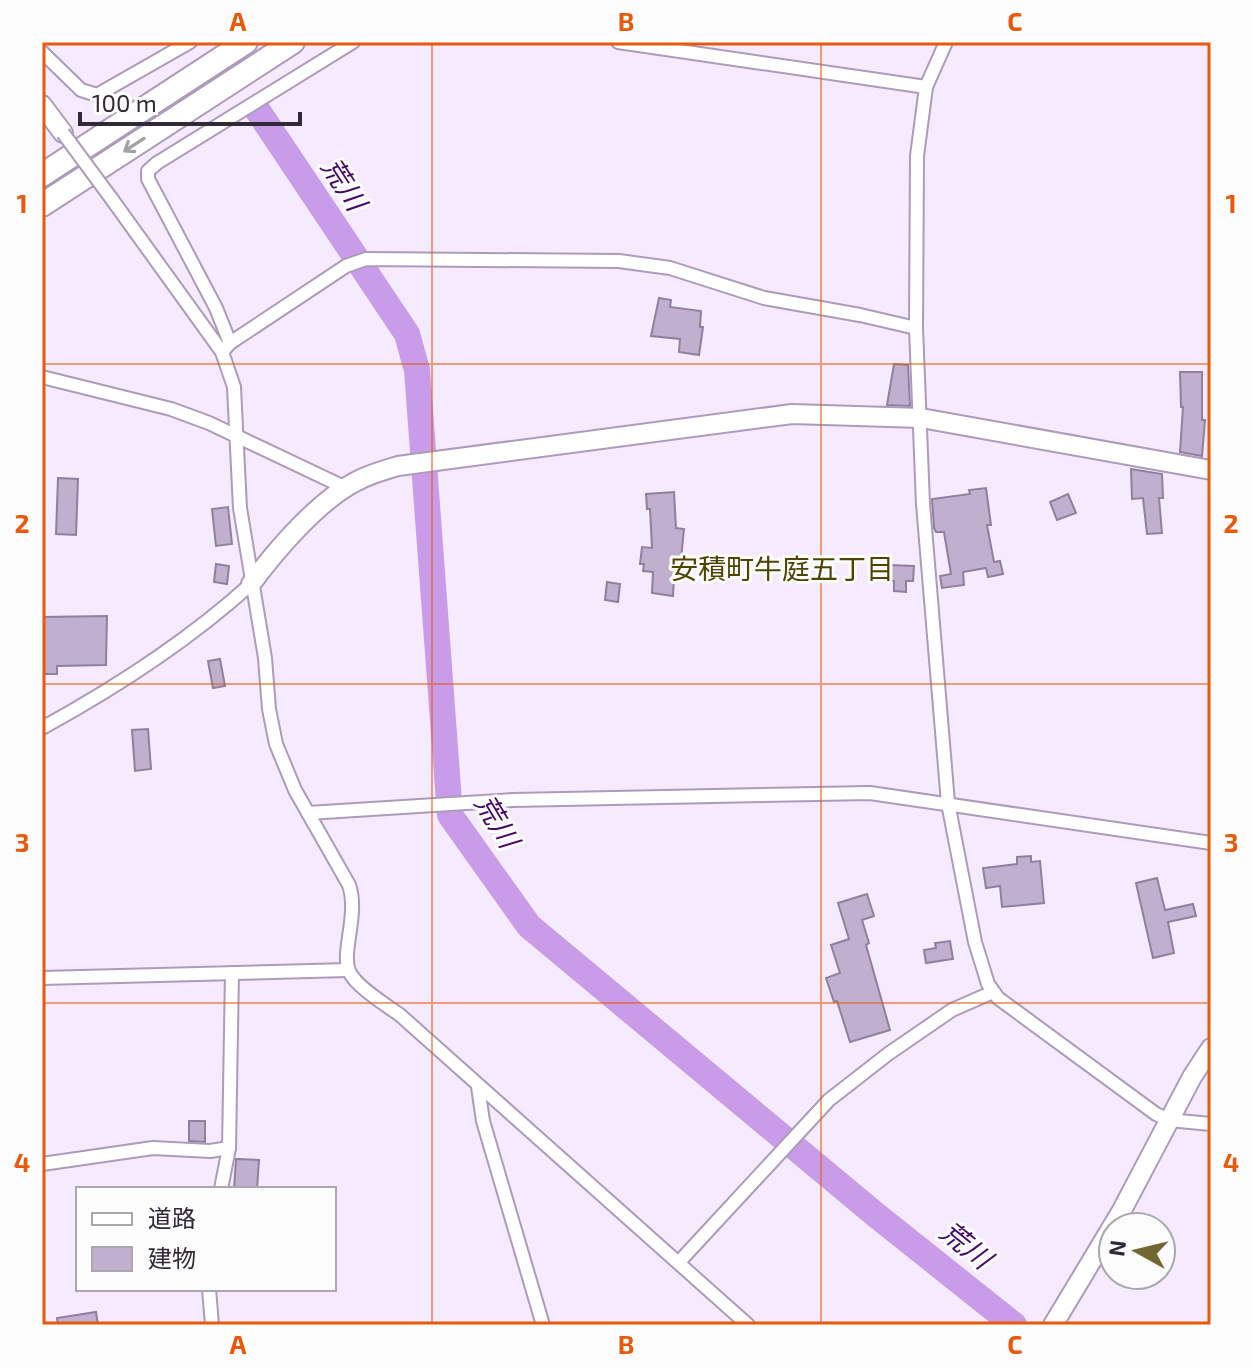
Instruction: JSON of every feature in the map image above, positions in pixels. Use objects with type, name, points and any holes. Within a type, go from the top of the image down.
[{"type":"highway","points":[[42,175],[246,42]]},
{"type":"highway","points":[[42,205],[293,42]]},
{"type":"street","points":[[42,52],[81,90],[97,95],[190,42]]},
{"type":"street","points":[[353,42],[261,97],[148,171],[148,179],[216,308],[226,347],[234,387],[240,508],[276,744],[287,772],[353,897],[347,959],[348,970],[354,979],[400,1015],[748,1325]]},
{"type":"street","points":[[618,42],[926,87]]},
{"type":"street","points":[[946,42],[926,87],[917,156],[916,328],[923,504],[948,803],[975,942],[993,992],[1156,1114],[1169,1120],[1211,1124]]},
{"type":"street","points":[[42,105],[226,347]]},
{"type":"street","points":[[226,347],[346,266],[366,259],[619,261],[670,268],[764,298],[916,328]]},
{"type":"street","points":[[42,377],[171,409],[346,488]]},
{"type":"street","points":[[42,728],[97,698],[215,616],[251,584],[320,508],[346,488],[367,477],[421,461],[792,414],[921,418],[1211,470]]},
{"type":"street","points":[[308,813],[513,800],[870,793],[1211,843]]},
{"type":"street","points":[[42,978],[348,970]]},
{"type":"street","points":[[221,1187],[229,1148],[232,973]]},
{"type":"street","points":[[679,1262],[836,1093],[952,1010],[993,992]]},
{"type":"street","points":[[1053,1325],[1121,1212],[1192,1077],[1211,1048]]},
{"type":"street","points":[[478,1087],[483,1121],[543,1325]]},
{"type":"street","points":[[42,1164],[153,1148],[210,1151],[229,1148]]},
{"type":"street","points":[[209,1291],[212,1325]]},
{"type":"building","points":[[659,298],[671,300],[670,307],[701,311],[700,327],[703,327],[699,355],[679,352],[680,339],[651,336]]},
{"type":"building","points":[[894,364],[908,365],[910,406],[887,405]]},
{"type":"building","points":[[1180,372],[1202,372],[1202,420],[1205,420],[1202,456],[1180,452],[1183,407]]},
{"type":"building","points":[[1131,469],[1162,474],[1163,498],[1159,498],[1162,533],[1147,534],[1143,498],[1132,499]]},
{"type":"building","points":[[58,478],[78,479],[76,535],[56,534]]},
{"type":"building","points":[[986,488],[991,525],[987,525],[994,562],[1000,561],[1003,574],[988,577],[986,568],[963,572],[964,585],[942,588],[940,576],[951,574],[944,532],[936,532],[934,528],[932,499],[970,494],[969,490]]},
{"type":"building","points":[[674,492],[676,528],[684,529],[679,579],[674,578],[673,596],[652,593],[653,572],[643,571],[644,564],[640,564],[642,547],[652,548],[646,494]]},
{"type":"building","points":[[1068,494],[1076,513],[1057,520],[1050,502]]},
{"type":"building","points":[[228,507],[232,544],[216,546],[212,509]]},
{"type":"building","points":[[216,564],[229,566],[227,584],[214,582]]},
{"type":"building","points":[[890,565],[914,566],[913,581],[906,581],[906,592],[894,591],[894,581],[889,581]]},
{"type":"building","points":[[607,582],[620,584],[618,602],[605,600]]},
{"type":"building","points":[[107,616],[106,665],[57,666],[57,674],[43,674],[42,617]]},
{"type":"building","points":[[220,659],[225,686],[213,688],[208,661]]},
{"type":"building","points":[[148,729],[151,769],[135,771],[132,730]]},
{"type":"building","points":[[1031,856],[1031,862],[1040,861],[1044,903],[1002,907],[1000,886],[986,888],[983,868],[1017,864],[1017,857]]},
{"type":"building","points":[[1157,878],[1165,910],[1193,904],[1196,916],[1168,922],[1174,953],[1153,958],[1136,883]]},
{"type":"building","points":[[867,894],[874,916],[862,920],[869,943],[866,945],[890,1030],[850,1042],[826,978],[840,973],[831,945],[849,939],[838,903]]},
{"type":"building","points":[[950,941],[953,959],[926,963],[924,950],[936,948],[935,943]]},
{"type":"building","points":[[189,1121],[205,1121],[205,1142],[189,1141]]},
{"type":"building","points":[[236,1159],[259,1160],[257,1187],[234,1187]]},
{"type":"building","points":[[96,1312],[98,1325],[58,1325],[57,1318]]},
{"type":"waterway","name":"荒川","points":[[256,108],[407,334],[417,370],[450,815],[529,926],[876,1215],[1014,1325]]},
{"type":"district","name":"安積町牛庭五丁目","points":[[782,569]]}]
